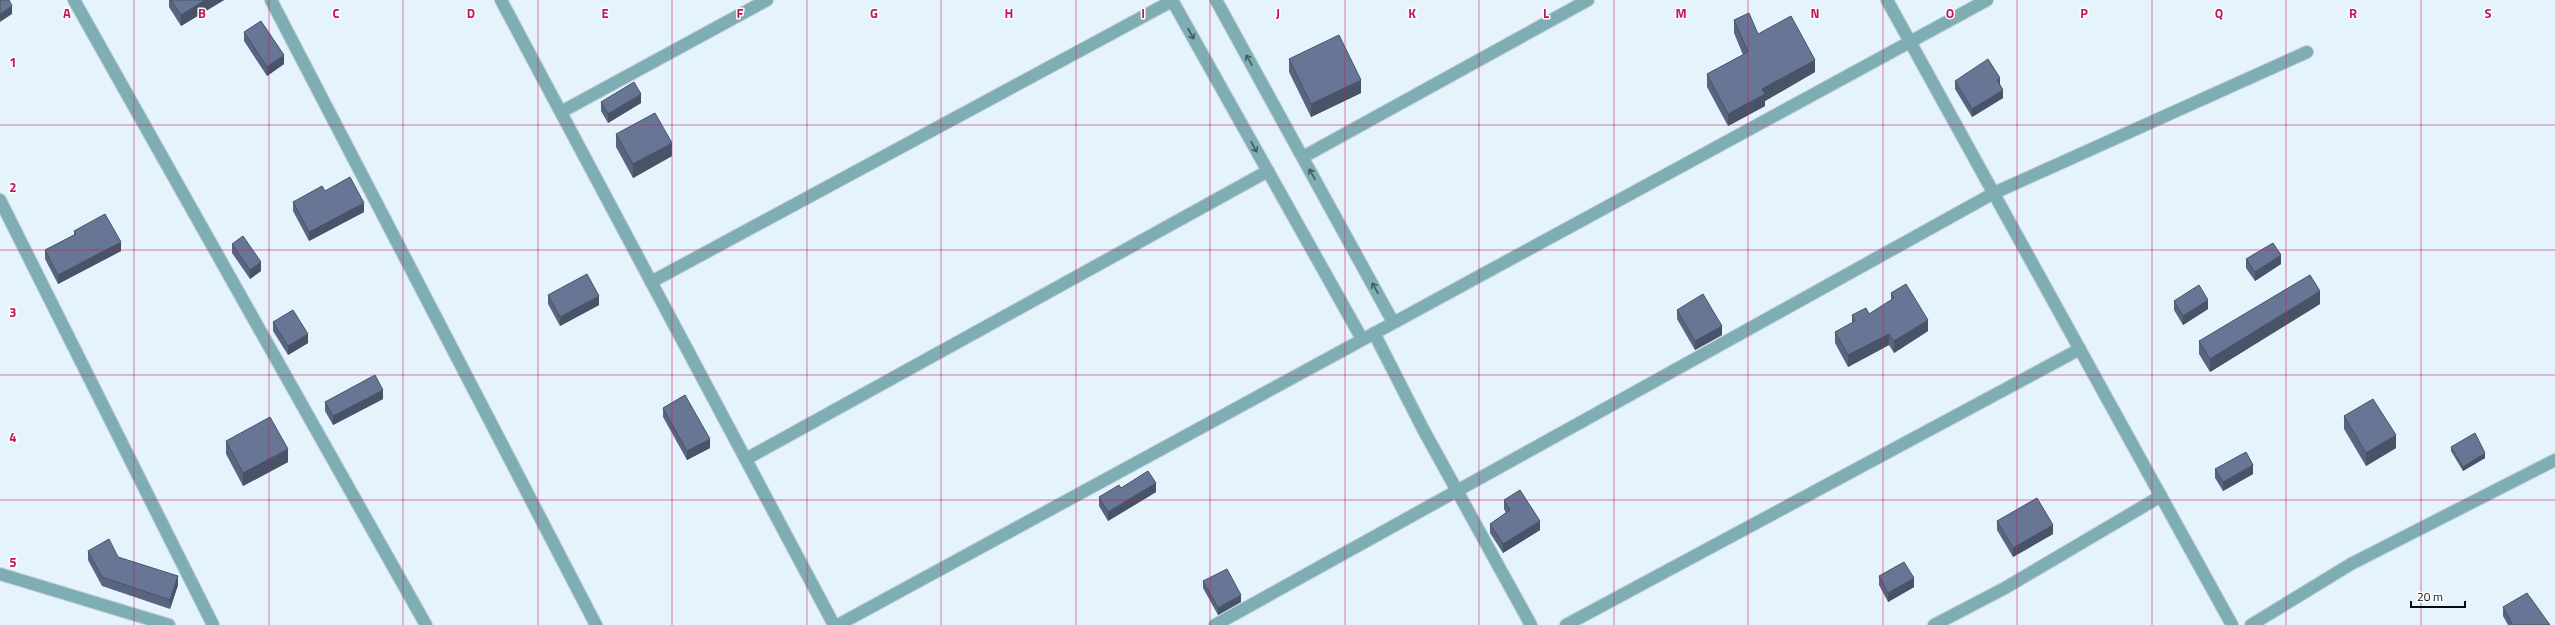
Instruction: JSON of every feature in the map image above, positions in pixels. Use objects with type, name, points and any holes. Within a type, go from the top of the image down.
[{"type":"street","points":[[74,0],[426,625]]},
{"type":"street","points":[[271,0],[596,625]]},
{"type":"street","points":[[501,0],[834,625]]},
{"type":"street","points":[[561,112],[767,0]]},
{"type":"street","points":[[652,282],[1172,0],[1362,339]]},
{"type":"street","points":[[1216,0],[1393,322]]},
{"type":"street","points":[[1303,157],[1588,0]]},
{"type":"street","points":[[1887,0],[2232,625]]},
{"type":"street","points":[[838,625],[1987,0]]},
{"type":"street","points":[[1215,625],[1994,193],[2307,52]]},
{"type":"street","points":[[746,459],[1268,171]]},
{"type":"street","points":[[0,200],[213,625]]},
{"type":"street","points":[[1374,333],[1457,491],[1531,625]]},
{"type":"street","points":[[1566,625],[2080,349]]},
{"type":"street","points":[[2251,625],[2351,564],[2555,460]]},
{"type":"street","points":[[1934,625],[2005,588],[2161,496]]},
{"type":"street","points":[[0,574],[169,625]]},
{"type":"building","points":[[0,0],[9,0],[12,6],[0,14]]},
{"type":"building","points":[[171,0],[205,0],[181,15]]},
{"type":"building","points":[[1749,13],[1758,34],[1791,16],[1815,60],[1762,89],[1765,94],[1728,114],[1707,74],[1748,52],[1734,20]]},
{"type":"building","points":[[261,21],[284,55],[267,67],[244,32]]},
{"type":"building","points":[[1339,35],[1361,80],[1311,104],[1289,59]]},
{"type":"building","points":[[1988,59],[2000,78],[1997,80],[2003,90],[1972,109],[1955,81]]},
{"type":"building","points":[[634,82],[641,94],[608,114],[601,102]]},
{"type":"building","points":[[655,113],[672,143],[633,164],[616,134]]},
{"type":"building","points":[[350,177],[364,203],[309,232],[293,202],[322,186],[325,191]]},
{"type":"building","points":[[105,214],[121,242],[58,275],[45,250],[76,234],[74,231]]},
{"type":"building","points":[[243,236],[261,262],[250,270],[232,244]]},
{"type":"building","points":[[2273,243],[2281,255],[2255,272],[2246,259]]},
{"type":"building","points":[[587,274],[599,296],[560,317],[548,295]]},
{"type":"building","points":[[2310,275],[2320,291],[2210,359],[2199,341]]},
{"type":"building","points":[[1906,284],[1928,320],[1894,341],[1889,334],[1848,355],[1835,332],[1855,321],[1852,315],[1866,308],[1869,314],[1894,298],[1891,293]]},
{"type":"building","points":[[2199,285],[2208,300],[2183,316],[2174,301]]},
{"type":"building","points":[[1703,294],[1722,326],[1695,341],[1677,310]]},
{"type":"building","points":[[293,310],[308,334],[288,346],[273,322]]},
{"type":"building","points":[[375,375],[383,390],[333,416],[325,402]]},
{"type":"building","points":[[685,395],[710,439],[687,451],[663,408]]},
{"type":"building","points":[[2373,399],[2396,435],[2366,453],[2344,416]]},
{"type":"building","points":[[270,417],[288,449],[243,473],[226,441]]},
{"type":"building","points":[[2475,433],[2485,453],[2463,467],[2451,447]]},
{"type":"building","points":[[2246,452],[2253,465],[2223,482],[2215,469]]},
{"type":"building","points":[[1148,471],[1156,483],[1108,512],[1099,497],[1119,485],[1121,488]]},
{"type":"building","points":[[1520,490],[1540,521],[1503,544],[1490,524],[1510,510],[1504,500]]},
{"type":"building","points":[[2037,498],[2053,525],[2013,548],[1997,521]]},
{"type":"building","points":[[109,539],[118,557],[178,576],[170,600],[102,577],[88,551]]},
{"type":"building","points":[[1904,562],[1914,578],[1888,593],[1879,576]]},
{"type":"building","points":[[1227,569],[1241,595],[1218,608],[1203,581]]},
{"type":"building","points":[[2527,593],[2550,625],[2513,625],[2503,607]]}]
